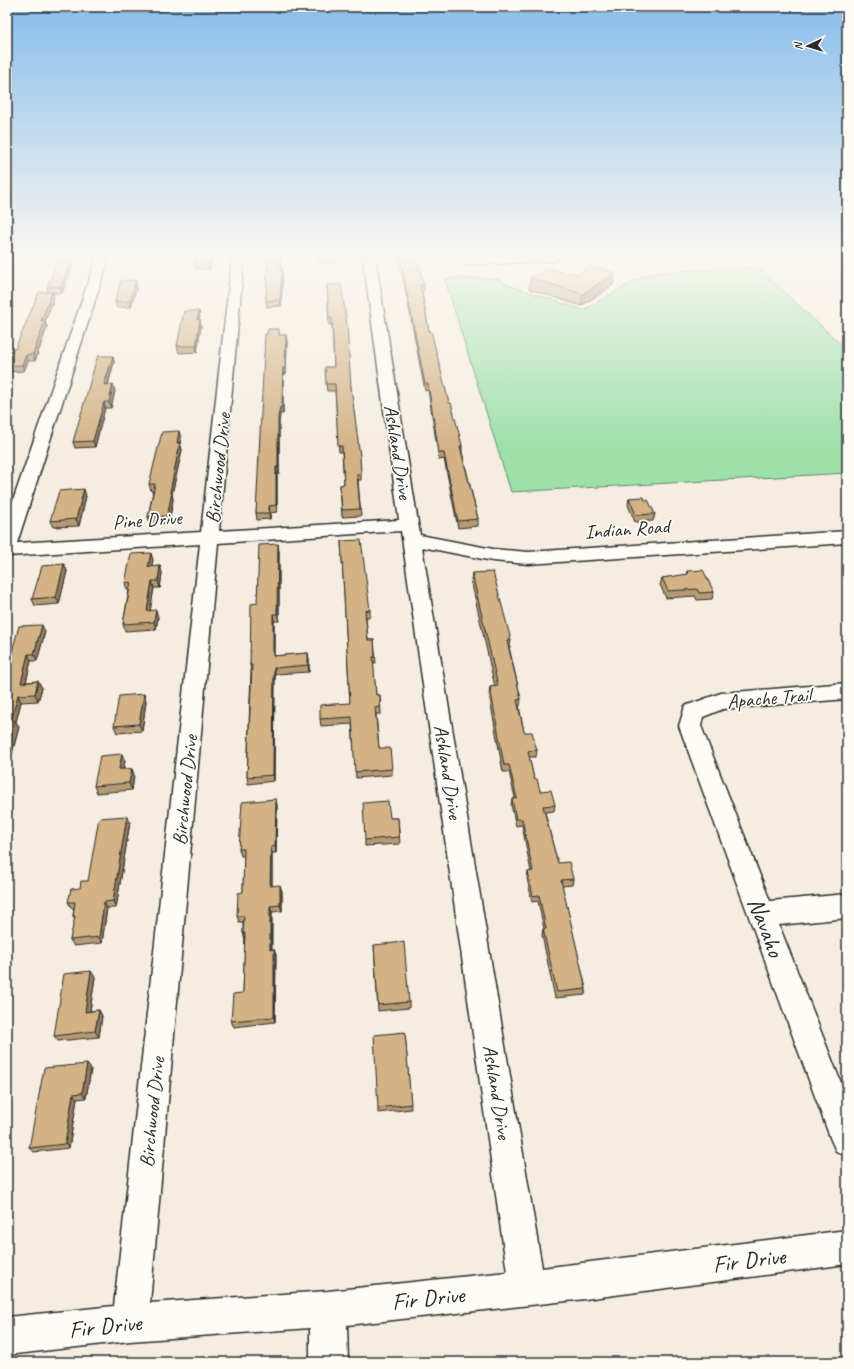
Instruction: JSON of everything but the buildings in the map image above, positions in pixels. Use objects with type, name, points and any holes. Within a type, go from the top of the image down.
[{"type":"street","points":[[7,545],[82,321]]},
{"type":"street","name":"Birchwood Drive","points":[[130,1323],[232,321]]},
{"type":"street","name":"Ashland Drive","points":[[378,321],[527,1287]]},
{"type":"street","name":"Pine Drive","points":[[7,550],[211,537],[411,532]]},
{"type":"street","name":"Indian Road","points":[[411,532],[493,555],[528,558],[847,537]]},
{"type":"street","name":"Apache Trail","points":[[693,712],[722,701],[847,691]]},
{"type":"street","name":"Navaho","points":[[693,712],[690,726],[760,914],[847,1140]]},
{"type":"street","points":[[760,914],[847,906]]},
{"type":"street","name":"Fir Drive","points":[[7,1336],[130,1323],[328,1309],[527,1287],[847,1247]]},
{"type":"street","points":[[328,1309],[329,1362]]},
{"type":"green space","points":[[458,321],[815,321],[847,350],[847,473],[511,492]]}]
